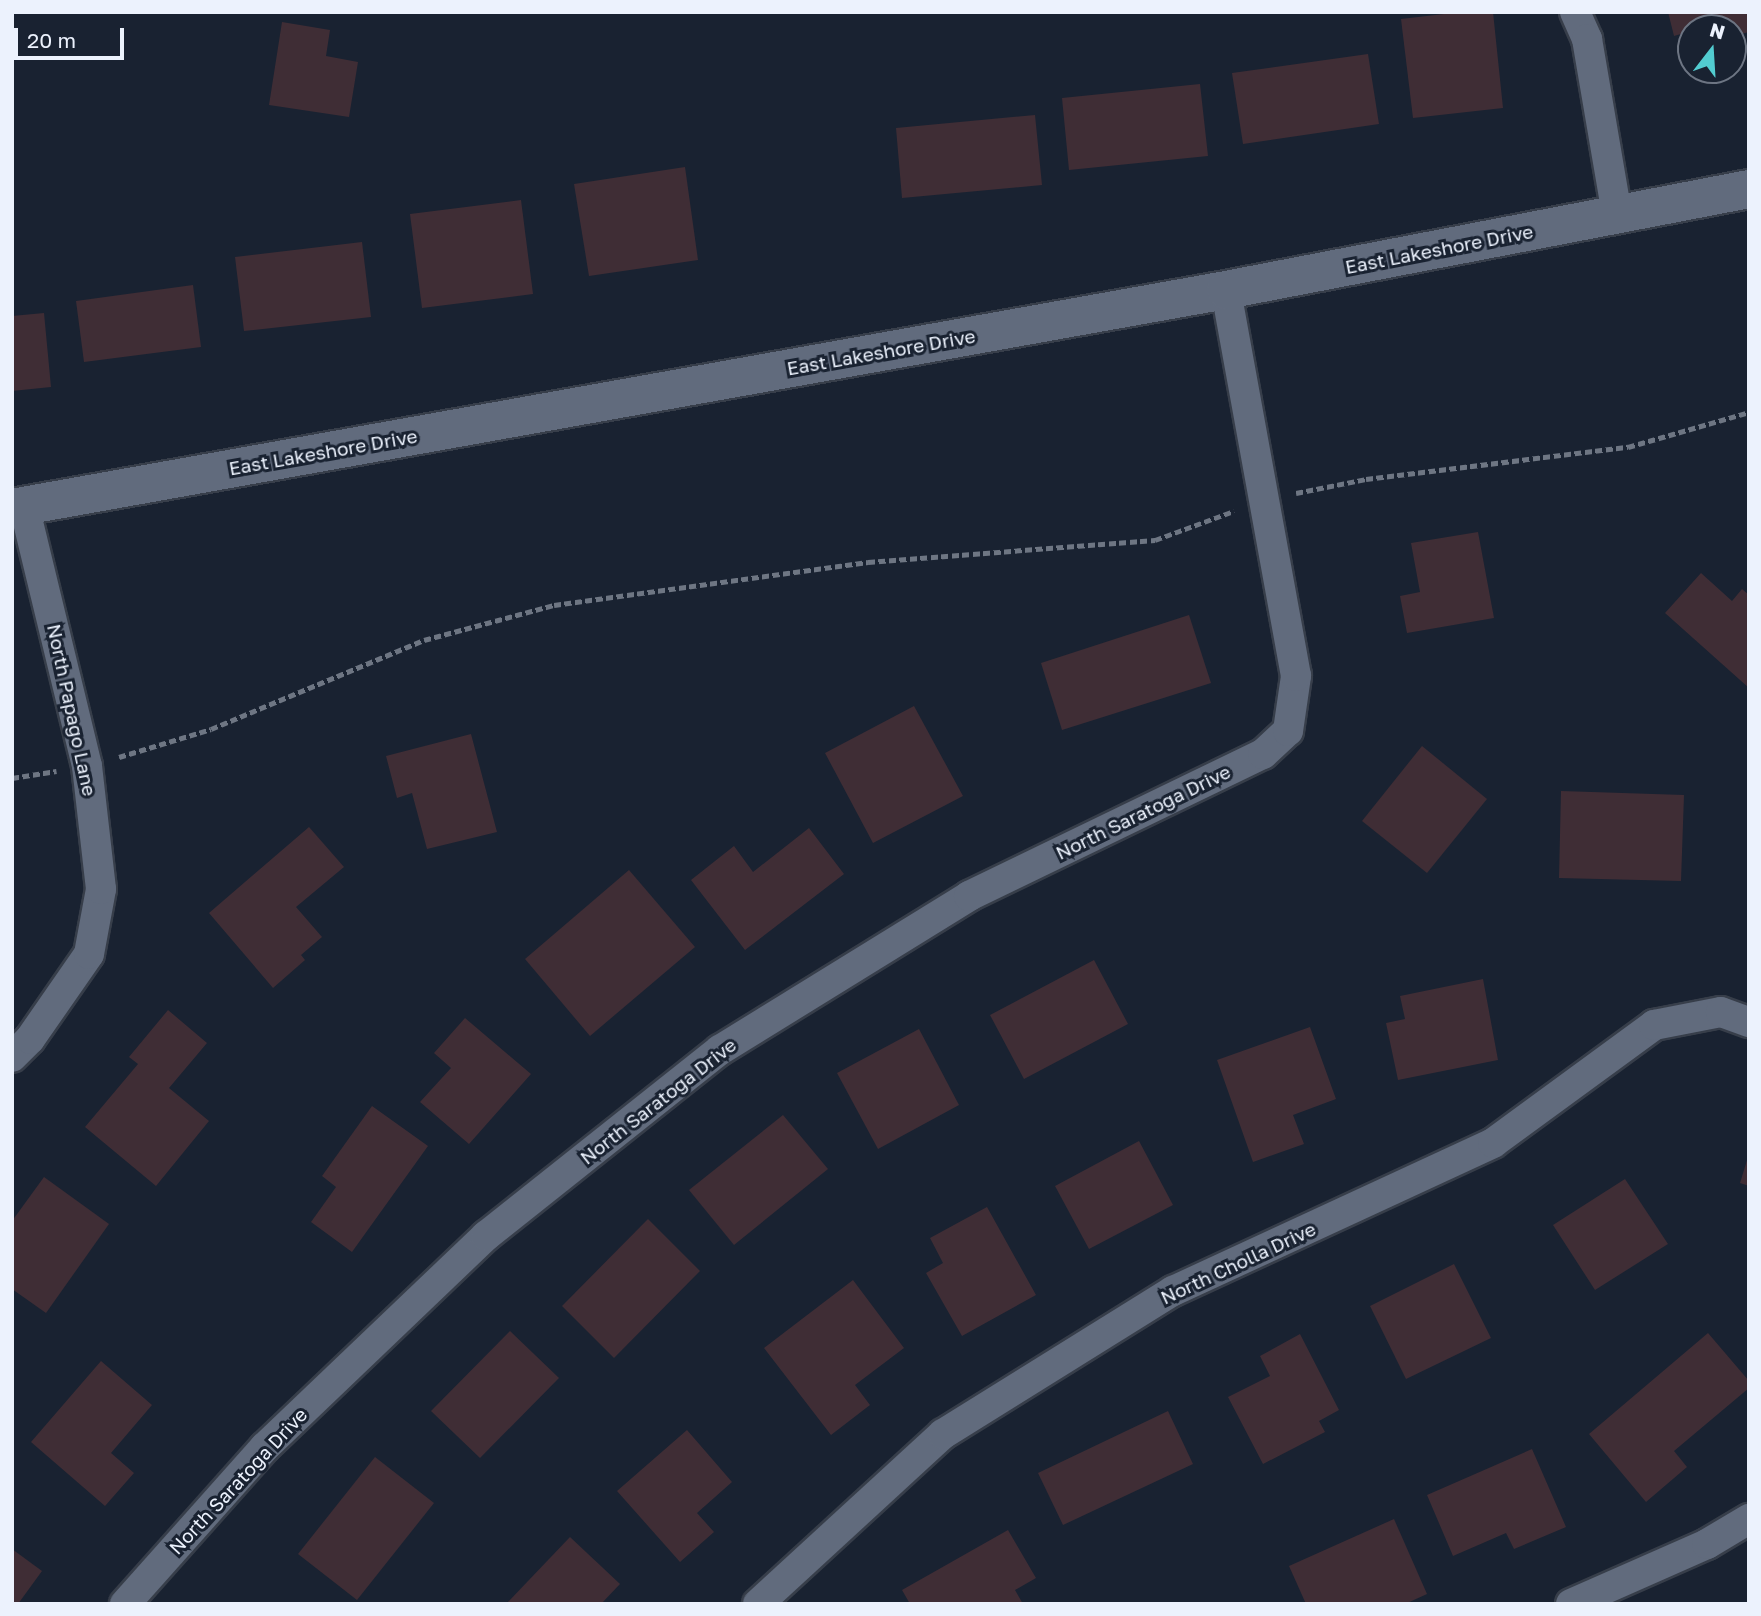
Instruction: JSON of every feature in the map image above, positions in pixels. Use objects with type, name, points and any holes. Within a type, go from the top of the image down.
[{"type":"main road","name":"East Lakeshore Drive","points":[[18,507],[1226,290],[1749,189]]},
{"type":"street","points":[[1575,12],[1587,39],[1617,215]]},
{"type":"street","points":[[1226,290],[1263,500]]},
{"type":"street","name":"North Saratoga Drive","points":[[125,1604],[265,1447],[486,1236],[720,1050],[969,896],[1263,754],[1288,731],[1296,676],[1263,500]]},
{"type":"street","name":"North Papago Lane","points":[[12,1058],[30,1039],[89,954],[102,889],[87,766],[18,507]]},
{"type":"street","name":"North Cholla Drive","points":[[758,1604],[943,1434],[1173,1291],[1493,1143],[1654,1025],[1721,1012],[1749,1022]]},
{"type":"street","points":[[1572,1604],[1707,1544],[1749,1519]]},
{"type":"path","points":[[12,778],[87,766],[211,729],[424,640],[554,605],[868,562],[1155,540],[1263,500],[1366,479],[1628,447],[1749,412]]},
{"type":"building","points":[[1461,12],[1493,12],[1503,108],[1413,118],[1401,19]]},
{"type":"building","points":[[1668,12],[1749,12],[1747,32],[1747,14],[1677,14],[1677,35],[1674,36]]},
{"type":"building","points":[[282,22],[330,30],[326,56],[358,62],[349,117],[269,105]]},
{"type":"building","points":[[1368,54],[1379,124],[1243,144],[1232,73]]},
{"type":"building","points":[[1200,84],[1208,156],[1069,170],[1062,98]]},
{"type":"building","points":[[1035,115],[1042,185],[902,198],[896,128]]},
{"type":"building","points":[[685,167],[698,260],[589,276],[574,184]]},
{"type":"building","points":[[521,200],[533,294],[422,308],[410,214]]},
{"type":"building","points":[[362,242],[371,317],[244,331],[235,257]]},
{"type":"building","points":[[193,285],[201,347],[84,362],[76,301]]},
{"type":"building","points":[[44,313],[51,387],[12,391],[12,316]]},
{"type":"building","points":[[1478,532],[1494,618],[1407,633],[1400,596],[1420,592],[1411,543]]},
{"type":"building","points":[[1701,573],[1732,601],[1742,589],[1749,595],[1749,688],[1665,613]]},
{"type":"building","points":[[1189,615],[1211,683],[1062,730],[1041,663]]},
{"type":"building","points":[[914,706],[963,796],[873,843],[825,753]]},
{"type":"building","points":[[471,734],[497,832],[427,849],[412,793],[397,798],[386,756]]},
{"type":"building","points":[[1422,746],[1487,799],[1427,873],[1362,821]]},
{"type":"building","points":[[1561,791],[1684,795],[1681,881],[1559,878]]},
{"type":"building","points":[[309,827],[344,867],[296,907],[322,937],[301,955],[305,960],[273,988],[209,913]]},
{"type":"building","points":[[809,828],[844,874],[745,950],[691,880],[734,846],[753,872]]},
{"type":"building","points":[[629,870],[695,947],[590,1036],[525,959]]},
{"type":"building","points":[[1094,960],[1128,1024],[1024,1079],[990,1015]]},
{"type":"building","points":[[1483,979],[1498,1060],[1398,1080],[1386,1023],[1405,1019],[1400,996]]},
{"type":"building","points":[[168,1010],[207,1043],[169,1088],[209,1121],[156,1186],[85,1127],[138,1064],[129,1057]]},
{"type":"building","points":[[465,1018],[531,1074],[469,1144],[420,1102],[451,1068],[434,1053]]},
{"type":"building","points":[[1310,1027],[1336,1099],[1293,1115],[1304,1144],[1253,1162],[1217,1060]]},
{"type":"building","points":[[919,1029],[959,1105],[878,1149],[837,1073]]},
{"type":"building","points":[[372,1106],[428,1146],[352,1252],[311,1222],[336,1187],[322,1176]]},
{"type":"building","points":[[783,1115],[828,1169],[734,1245],[689,1190]]},
{"type":"building","points":[[1139,1141],[1173,1205],[1089,1249],[1055,1186]]},
{"type":"building","points":[[1749,1157],[1749,1186],[1740,1183]]},
{"type":"building","points":[[44,1177],[109,1224],[46,1313],[12,1289],[12,1221]]},
{"type":"building","points":[[1625,1179],[1668,1244],[1595,1290],[1553,1225]]},
{"type":"building","points":[[987,1207],[1036,1295],[962,1336],[926,1273],[943,1263],[930,1238]]},
{"type":"building","points":[[648,1219],[700,1271],[614,1358],[562,1306]]},
{"type":"building","points":[[1454,1264],[1491,1338],[1406,1379],[1370,1306]]},
{"type":"building","points":[[853,1280],[904,1348],[855,1385],[870,1405],[831,1435],[764,1348]]},
{"type":"building","points":[[510,1331],[559,1378],[480,1458],[431,1411]]},
{"type":"building","points":[[1708,1333],[1749,1381],[1749,1388],[1674,1451],[1687,1467],[1646,1502],[1589,1434]]},
{"type":"building","points":[[1300,1334],[1339,1410],[1319,1421],[1325,1432],[1263,1464],[1228,1397],[1270,1376],[1260,1356]]},
{"type":"building","points":[[101,1361],[152,1405],[111,1453],[134,1473],[105,1506],[31,1442]]},
{"type":"building","points":[[1168,1411],[1193,1464],[1063,1525],[1038,1473]]},
{"type":"building","points":[[687,1430],[732,1482],[697,1513],[714,1532],[680,1562],[617,1491]]},
{"type":"building","points":[[1532,1449],[1566,1527],[1514,1549],[1506,1533],[1453,1556],[1427,1495]]},
{"type":"building","points":[[375,1457],[434,1503],[357,1600],[298,1554]]},
{"type":"building","points":[[1394,1519],[1427,1594],[1405,1604],[1306,1604],[1289,1566]]},
{"type":"building","points":[[1008,1530],[1036,1578],[1015,1590],[1023,1604],[910,1604],[902,1590]]},
{"type":"building","points":[[570,1537],[620,1584],[601,1604],[506,1604]]},
{"type":"building","points":[[12,1549],[42,1571],[18,1604],[12,1604]]}]
